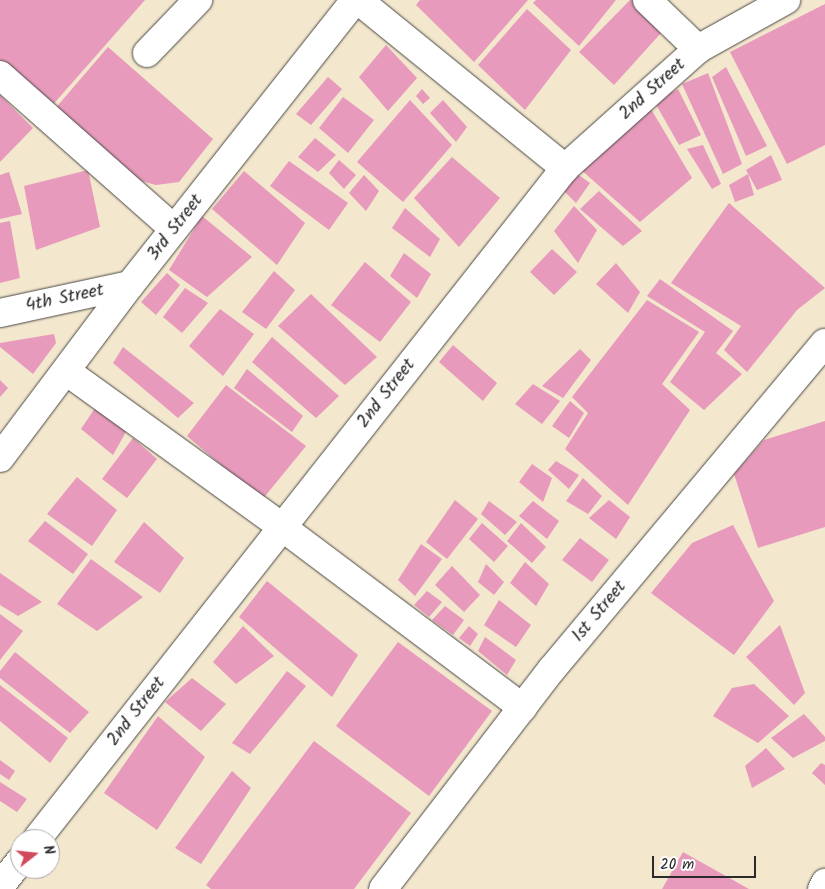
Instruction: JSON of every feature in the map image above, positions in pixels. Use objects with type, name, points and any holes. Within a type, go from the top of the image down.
[{"type":"street","points":[[147,53],[198,0]]},
{"type":"street","name":"3rd Street","points":[[0,458],[130,285],[356,0],[565,168]]},
{"type":"street","points":[[647,0],[698,49]]},
{"type":"street","name":"2nd Street","points":[[45,829],[565,168],[698,49],[786,0]]},
{"type":"street","points":[[0,75],[174,229]]},
{"type":"street","name":"4th Street","points":[[0,313],[130,285]]},
{"type":"street","name":"1st Street","points":[[383,889],[552,669],[825,343]]},
{"type":"street","points":[[66,371],[282,527],[523,708]]},
{"type":"street","points":[[0,886],[10,874]]},
{"type":"street","points":[[822,889],[825,883]]},
{"type":"building","points":[[0,0],[145,0],[50,108],[0,63]]},
{"type":"building","points":[[420,0],[528,0],[474,62],[416,5]]},
{"type":"building","points":[[536,0],[616,0],[579,46],[533,3]]},
{"type":"building","points":[[630,0],[634,0],[661,33],[614,85],[579,52]]},
{"type":"building","points":[[825,4],[825,145],[787,164],[730,52]]},
{"type":"building","points":[[527,9],[571,50],[525,110],[478,65]]},
{"type":"building","points":[[386,45],[417,78],[388,111],[359,77]]},
{"type":"building","points":[[108,47],[213,139],[179,182],[156,185],[137,180],[53,111]]},
{"type":"building","points":[[726,67],[767,146],[746,156],[712,77]]},
{"type":"building","points":[[708,73],[742,164],[723,174],[682,84]]},
{"type":"building","points":[[328,77],[342,89],[311,125],[296,114]]},
{"type":"building","points":[[422,89],[430,98],[423,104],[416,96]]},
{"type":"building","points":[[678,89],[701,135],[679,145],[654,101]]},
{"type":"building","points":[[0,95],[33,128],[0,162]]},
{"type":"building","points":[[343,97],[374,120],[348,153],[319,128]]},
{"type":"building","points":[[410,100],[452,145],[403,202],[357,162]]},
{"type":"building","points":[[443,100],[467,127],[456,142],[430,113]]},
{"type":"building","points":[[648,104],[692,178],[640,222],[579,168]]},
{"type":"building","points":[[315,138],[336,155],[318,172],[298,157]]},
{"type":"building","points":[[703,145],[721,184],[712,189],[687,149]]},
{"type":"building","points":[[771,155],[782,180],[757,190],[746,170]]},
{"type":"building","points":[[452,157],[500,198],[459,247],[414,198]]},
{"type":"building","points":[[339,160],[356,175],[344,189],[329,173]]},
{"type":"building","points":[[289,161],[348,203],[329,230],[270,186]]},
{"type":"building","points":[[88,170],[100,227],[36,250],[24,186]]},
{"type":"building","points":[[244,171],[305,223],[277,265],[212,209]]},
{"type":"building","points":[[9,172],[22,214],[0,219],[0,175]]},
{"type":"building","points":[[576,173],[590,183],[576,203],[562,189]]},
{"type":"building","points":[[748,174],[754,195],[735,202],[729,185]]},
{"type":"building","points":[[364,175],[379,191],[366,211],[349,193]]},
{"type":"building","points":[[599,191],[642,231],[623,246],[580,209]]},
{"type":"building","points":[[729,203],[825,288],[797,310],[747,372],[724,350],[741,326],[671,283]]},
{"type":"building","points":[[574,206],[597,230],[578,263],[554,231]]},
{"type":"building","points":[[405,208],[440,239],[430,257],[392,228]]},
{"type":"building","points":[[202,216],[252,257],[207,297],[169,270]]},
{"type":"building","points":[[10,221],[20,278],[0,283],[0,223]]},
{"type":"building","points":[[552,249],[577,272],[554,295],[530,272]]},
{"type":"building","points":[[404,253],[431,274],[417,298],[390,276]]},
{"type":"building","points":[[365,262],[411,302],[380,342],[331,305]]},
{"type":"building","points":[[616,263],[640,292],[628,313],[596,284]]},
{"type":"building","points":[[274,271],[295,290],[266,329],[242,312]]},
{"type":"building","points":[[167,273],[180,285],[156,315],[141,302]]},
{"type":"building","points":[[660,279],[733,331],[716,353],[742,374],[704,410],[670,382],[705,332],[647,296]]},
{"type":"building","points":[[185,288],[208,303],[182,333],[163,317]]},
{"type":"building","points":[[311,294],[377,357],[345,385],[278,326]]},
{"type":"building","points":[[647,300],[699,332],[662,384],[690,410],[628,505],[565,449],[588,413],[572,397]]},
{"type":"building","points":[[220,309],[254,334],[223,376],[189,346]]},
{"type":"building","points":[[54,334],[56,343],[33,374],[0,347],[0,343]]},
{"type":"building","points":[[272,337],[339,396],[316,418],[252,362]]},
{"type":"building","points":[[453,345],[497,383],[483,401],[439,362]]},
{"type":"building","points":[[123,347],[194,403],[178,418],[113,363]]},
{"type":"building","points":[[580,349],[591,360],[563,398],[542,386]]},
{"type":"building","points":[[247,369],[303,416],[292,432],[234,388]]},
{"type":"building","points":[[0,380],[8,388],[0,397]]},
{"type":"building","points":[[533,384],[560,401],[542,424],[515,404]]},
{"type":"building","points":[[226,385],[306,446],[262,500],[187,436]]},
{"type":"building","points":[[570,401],[584,413],[569,438],[552,426]]},
{"type":"building","points":[[97,405],[127,430],[113,455],[81,429]]},
{"type":"building","points":[[825,421],[825,527],[758,548],[734,474],[764,440]]},
{"type":"building","points":[[133,438],[157,459],[127,498],[102,479]]},
{"type":"building","points":[[556,461],[579,475],[569,489],[548,470]]},
{"type":"building","points":[[532,464],[552,478],[543,502],[519,482]]},
{"type":"building","points":[[77,477],[117,510],[92,546],[47,514]]},
{"type":"building","points":[[583,478],[602,496],[588,514],[566,501]]},
{"type":"building","points":[[455,500],[478,519],[447,559],[426,542]]},
{"type":"building","points":[[609,500],[630,517],[616,539],[589,518]]},
{"type":"building","points":[[489,501],[517,522],[505,535],[481,514]]},
{"type":"building","points":[[533,501],[559,521],[547,539],[519,516]]},
{"type":"building","points":[[45,521],[88,554],[73,574],[28,541]]},
{"type":"building","points":[[144,522],[184,558],[160,593],[114,562]]},
{"type":"building","points":[[482,523],[508,546],[494,562],[469,539]]},
{"type":"building","points":[[521,523],[546,547],[532,563],[507,541]]},
{"type":"building","points":[[733,525],[774,601],[734,655],[651,593],[692,543]]},
{"type":"building","points":[[580,538],[609,560],[592,582],[562,560]]},
{"type":"building","points":[[421,544],[442,559],[415,596],[398,580]]},
{"type":"building","points":[[91,559],[143,597],[97,631],[57,604]]},
{"type":"building","points":[[525,562],[549,584],[536,606],[510,583]]},
{"type":"building","points":[[486,564],[504,582],[494,595],[478,582]]},
{"type":"building","points":[[452,566],[480,595],[464,612],[435,585]]},
{"type":"building","points":[[0,573],[42,602],[18,616],[0,605]]},
{"type":"building","points":[[267,581],[358,655],[332,697],[239,617]]},
{"type":"building","points":[[427,591],[442,602],[429,617],[414,605]]},
{"type":"building","points":[[499,600],[531,625],[516,647],[484,625]]},
{"type":"building","points":[[445,606],[464,620],[453,635],[432,620]]},
{"type":"building","points":[[0,614],[23,631],[0,660]]},
{"type":"building","points":[[780,625],[805,693],[794,705],[746,657]]},
{"type":"building","points":[[243,626],[274,656],[236,684],[213,662]]},
{"type":"building","points":[[469,626],[478,634],[470,646],[459,638]]},
{"type":"building","points":[[485,637],[516,660],[507,675],[478,651]]},
{"type":"building","points":[[398,642],[492,711],[429,796],[336,726]]},
{"type":"building","points":[[15,652],[89,712],[70,733],[0,678],[0,671]]},
{"type":"building","points":[[287,671],[306,686],[250,754],[232,743]]},
{"type":"building","points":[[192,678],[226,704],[201,731],[165,702]]},
{"type":"building","points":[[754,684],[789,716],[758,743],[713,716],[732,688]]},
{"type":"building","points":[[0,685],[68,738],[50,763],[0,721]]},
{"type":"building","points":[[804,714],[825,737],[825,741],[793,758],[771,738]]},
{"type":"building","points":[[158,716],[205,757],[157,830],[104,793]]},
{"type":"building","points":[[314,741],[411,813],[354,889],[211,889],[206,885]]},
{"type":"building","points":[[766,748],[785,769],[752,788],[745,766]]},
{"type":"building","points":[[0,760],[15,771],[9,780],[0,774]]},
{"type":"building","points":[[821,763],[825,765],[825,785],[812,773]]},
{"type":"building","points":[[232,771],[251,788],[201,864],[175,848]]},
{"type":"building","points":[[0,782],[27,799],[17,812],[0,801]]},
{"type":"building","points":[[683,852],[749,889],[662,889]]}]
